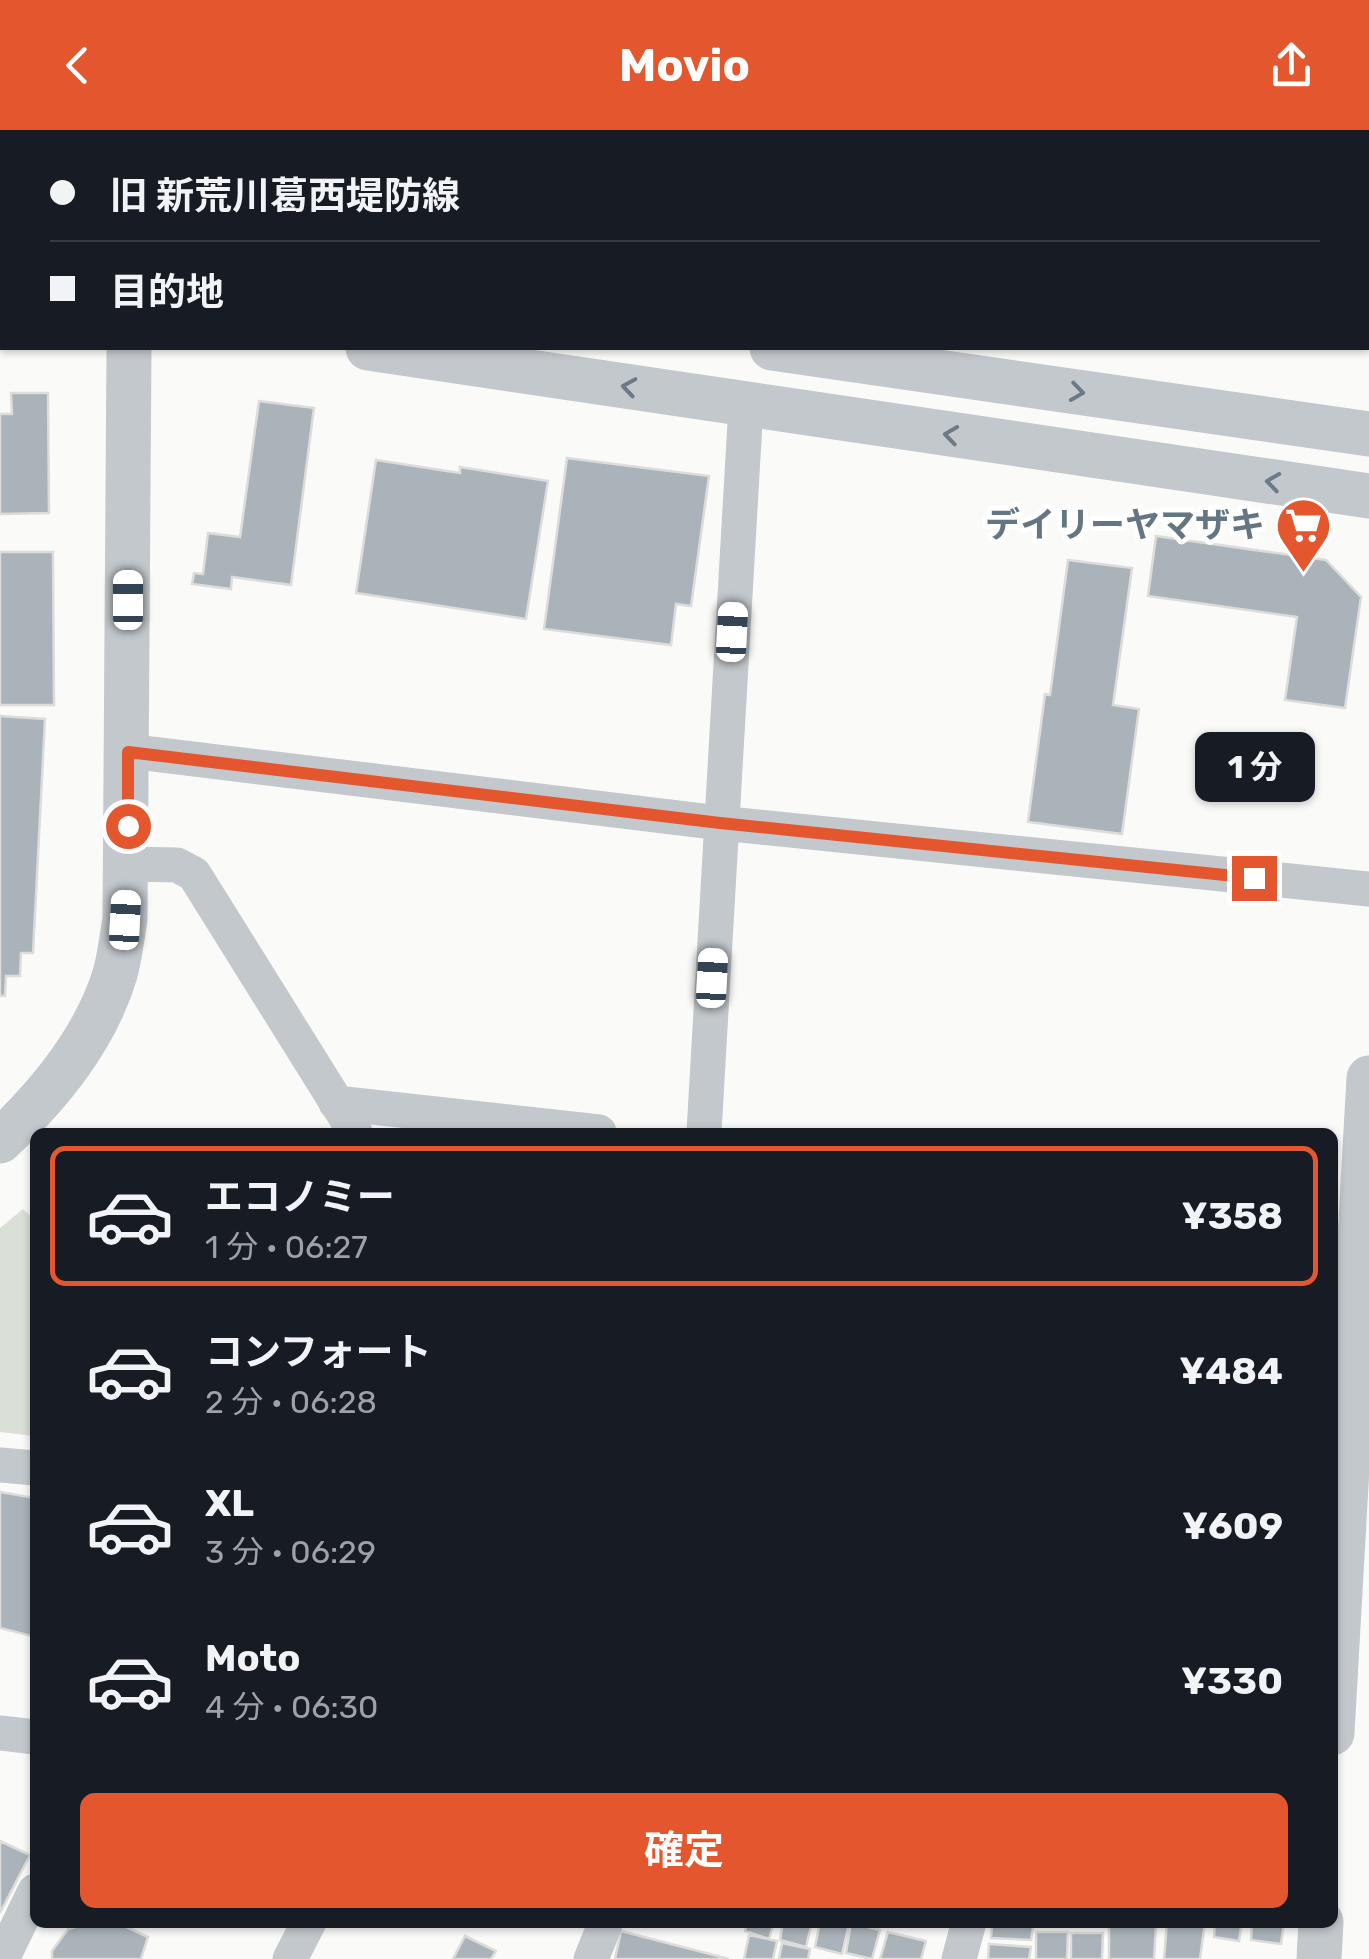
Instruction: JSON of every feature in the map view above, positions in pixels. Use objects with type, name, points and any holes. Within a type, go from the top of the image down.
[{"type":"street","points":[[0,1141],[36,1108],[97,1020],[116,972],[125,920],[128,350]]},
{"type":"street","points":[[382,350],[1369,496]]},
{"type":"street","points":[[800,350],[926,359],[1369,434]]},
{"type":"street","points":[[704,1128],[746,404]]},
{"type":"street","points":[[128,752],[720,823],[1369,889]]},
{"type":"street","points":[[128,864],[177,865],[194,874],[352,1128]]},
{"type":"street","points":[[1338,1686],[1347,1616],[1354,1217],[1369,1078]]},
{"type":"street","points":[[336,1103],[563,1128]]},
{"type":"street","points":[[0,1464],[30,1467]]},
{"type":"street","points":[[0,1733],[30,1736]]},
{"type":"street","points":[[2,1959],[30,1900]]},
{"type":"street","points":[[290,1959],[306,1928]]},
{"type":"street","points":[[591,1959],[604,1928]]},
{"type":"street","points":[[960,1959],[968,1928]]},
{"type":"street","points":[[1319,1959],[1322,1928]]},
{"type":"shaded area","points":[[23,1209],[30,1215],[30,1435],[0,1432],[0,1228]]},
{"type":"building","points":[[11,393],[48,393],[49,513],[0,514],[0,414],[12,414]]},
{"type":"building","points":[[259,401],[314,408],[291,585],[232,577],[231,589],[192,584],[194,573],[203,574],[208,533],[240,537]]},
{"type":"building","points":[[567,458],[709,476],[691,606],[676,604],[671,645],[544,629]]},
{"type":"building","points":[[376,460],[460,473],[460,467],[548,481],[526,619],[356,593]]},
{"type":"building","points":[[1156,536],[1326,560],[1361,597],[1345,708],[1285,700],[1297,617],[1148,596]]},
{"type":"building","points":[[0,552],[53,552],[54,705],[0,705]]},
{"type":"building","points":[[1068,560],[1132,568],[1113,705],[1139,709],[1122,834],[1028,822]]},
{"type":"building","points":[[0,716],[45,719],[33,953],[21,953],[20,976],[6,976],[5,996],[0,996]]},
{"type":"building","points":[[0,1492],[30,1497],[30,1636],[0,1628]]},
{"type":"building","points":[[0,1841],[30,1855],[0,1913]]},
{"type":"building","points":[[129,1928],[148,1937],[141,1959],[52,1959],[52,1951],[68,1929]]},
{"type":"building","points":[[746,1928],[772,1928],[769,1939]]},
{"type":"building","points":[[782,1928],[811,1928],[806,1947],[780,1940]]},
{"type":"building","points":[[819,1928],[848,1928],[842,1954],[815,1947]]},
{"type":"building","points":[[850,1928],[880,1930],[872,1959],[846,1953]]},
{"type":"building","points":[[992,1928],[1033,1928],[1031,1940],[991,1938]]},
{"type":"building","points":[[1109,1928],[1156,1928],[1154,1959],[1109,1959]]},
{"type":"building","points":[[1167,1928],[1204,1928],[1200,1959],[1164,1959]]},
{"type":"building","points":[[1215,1928],[1241,1928],[1239,1941],[1214,1937]]},
{"type":"building","points":[[1252,1928],[1283,1928],[1281,1944],[1251,1940]]},
{"type":"building","points":[[621,1931],[729,1959],[615,1959]]},
{"type":"building","points":[[888,1932],[926,1941],[921,1959],[880,1959]]},
{"type":"building","points":[[1036,1932],[1068,1932],[1067,1959],[1036,1959]]},
{"type":"building","points":[[1071,1933],[1103,1933],[1102,1959],[1071,1959]]},
{"type":"building","points":[[749,1935],[777,1941],[773,1959],[744,1959]]},
{"type":"building","points":[[465,1936],[496,1951],[491,1959],[453,1959]]},
{"type":"building","points":[[782,1943],[810,1949],[808,1959],[779,1959]]},
{"type":"building","points":[[989,1944],[1031,1947],[1029,1959],[988,1959]]},
{"type":"place","name":"デイリーヤマザキ","points":[[1304,574]]},
{"type":"route","points":[[128,826],[128,752],[720,823],[1254,878]]}]
